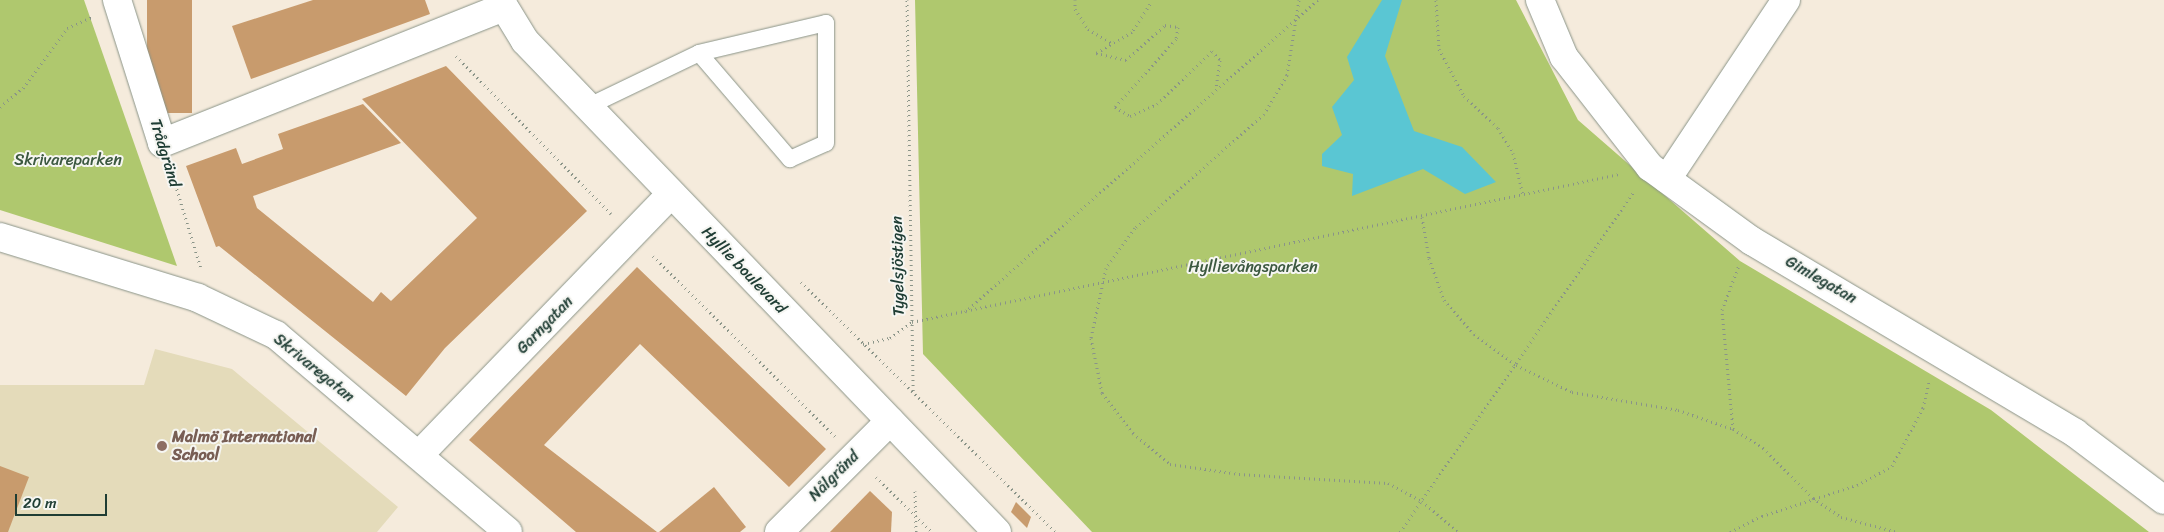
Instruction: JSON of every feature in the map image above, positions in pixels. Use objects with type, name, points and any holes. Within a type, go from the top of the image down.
[{"type":"street","name":"Gimlegatan","points":[[1540,0],[1564,57],[1659,173],[1752,241],[1936,346],[2075,433],[2164,500]]},
{"type":"street","points":[[1659,173],[1786,0]]},
{"type":"street","name":"Trådgränd","points":[[119,4],[162,143]]},
{"type":"street","points":[[162,143],[444,31],[502,4]]},
{"type":"street","name":"Hyllie boulevard","points":[[502,4],[524,41],[997,532]]},
{"type":"street","name":"Garngatan","points":[[419,455],[671,194]]},
{"type":"street","name":"Skrivaregatan","points":[[0,237],[213,305],[276,334],[508,532]]},
{"type":"street","name":"Nålgränd","points":[[778,532],[890,421]]},
{"type":"lane","points":[[587,106],[699,53],[826,24],[826,143],[790,159],[699,53]]},
{"type":"path","name":"Tygelsjöstigen","points":[[907,0],[916,532]]},
{"type":"path","points":[[1075,0],[1075,9],[1088,29],[1111,42]]},
{"type":"path","points":[[1300,0],[1300,15],[1287,75],[1264,114],[1135,228],[1106,268],[1091,338],[1102,393],[1133,433],[1170,464],[1239,474],[1388,483],[1422,501],[1458,532]]},
{"type":"path","points":[[964,312],[1318,0]]},
{"type":"path","points":[[1436,0],[1439,48],[1464,96],[1498,128],[1513,153],[1524,195]]},
{"type":"path","points":[[0,107],[23,88],[67,28],[119,4]]},
{"type":"path","points":[[1150,4],[1132,32],[1111,42],[1096,53],[1105,58],[1126,60],[1165,25],[1178,28],[1176,39],[1115,107],[1130,116],[1157,104],[1212,51],[1220,60],[1216,88]]},
{"type":"path","points":[[444,31],[458,59],[632,235],[932,532]]},
{"type":"path","name":"Trådgränd","points":[[162,143],[213,305]]},
{"type":"path","points":[[863,344],[890,338],[912,322],[1524,195],[1659,173]]},
{"type":"path","points":[[1400,532],[1516,365],[1659,173]]},
{"type":"path","points":[[1422,217],[1429,258],[1444,300],[1474,334],[1516,365],[1572,392],[1678,410],[1734,429],[1764,448],[1813,498],[1841,517],[1897,532]]},
{"type":"path","points":[[1734,429],[1722,310],[1752,241]]},
{"type":"path","points":[[794,275],[913,394],[1056,532]]},
{"type":"path","points":[[1730,532],[1813,498],[1857,485],[1892,466],[1923,408],[1936,346]]},
{"type":"shaded area","name":"Malmö International School","points":[[155,349],[232,369],[398,507],[377,532],[0,532],[0,385],[144,385]]},
{"type":"green space","name":"Skrivareparken","points":[[0,0],[84,0],[177,266],[0,210]]},
{"type":"green space","name":"Hyllievångsparken","points":[[915,0],[1516,0],[1578,120],[1740,261],[1991,410],[2149,532],[1092,532],[923,354]]},
{"type":"water","points":[[1382,0],[1402,0],[1385,56],[1414,131],[1462,147],[1496,182],[1465,194],[1423,169],[1352,196],[1353,174],[1322,166],[1322,154],[1342,135],[1332,107],[1354,80],[1347,57]]},
{"type":"building","points":[[147,0],[192,0],[192,113],[147,113]]},
{"type":"building","points":[[313,0],[425,0],[430,14],[251,79],[232,26]]},
{"type":"building","points":[[446,66],[587,211],[445,348],[406,396],[219,246],[216,247],[186,166],[236,148],[242,164],[283,149],[278,134],[363,104],[401,143],[253,196],[257,208],[373,302],[381,292],[391,301],[477,218],[362,99]]},
{"type":"building","points":[[637,267],[826,449],[789,487],[640,344],[544,445],[657,532],[576,532],[469,440]]},
{"type":"building","points":[[0,466],[29,477],[8,532],[0,532]]},
{"type":"building","points":[[714,487],[746,527],[740,532],[659,532]]},
{"type":"building","points":[[870,491],[892,512],[891,532],[830,532]]},
{"type":"building","points":[[1016,502],[1031,517],[1027,528],[1011,512]]},
{"type":"place","name":"Malmö International School","points":[[162,446]]}]
